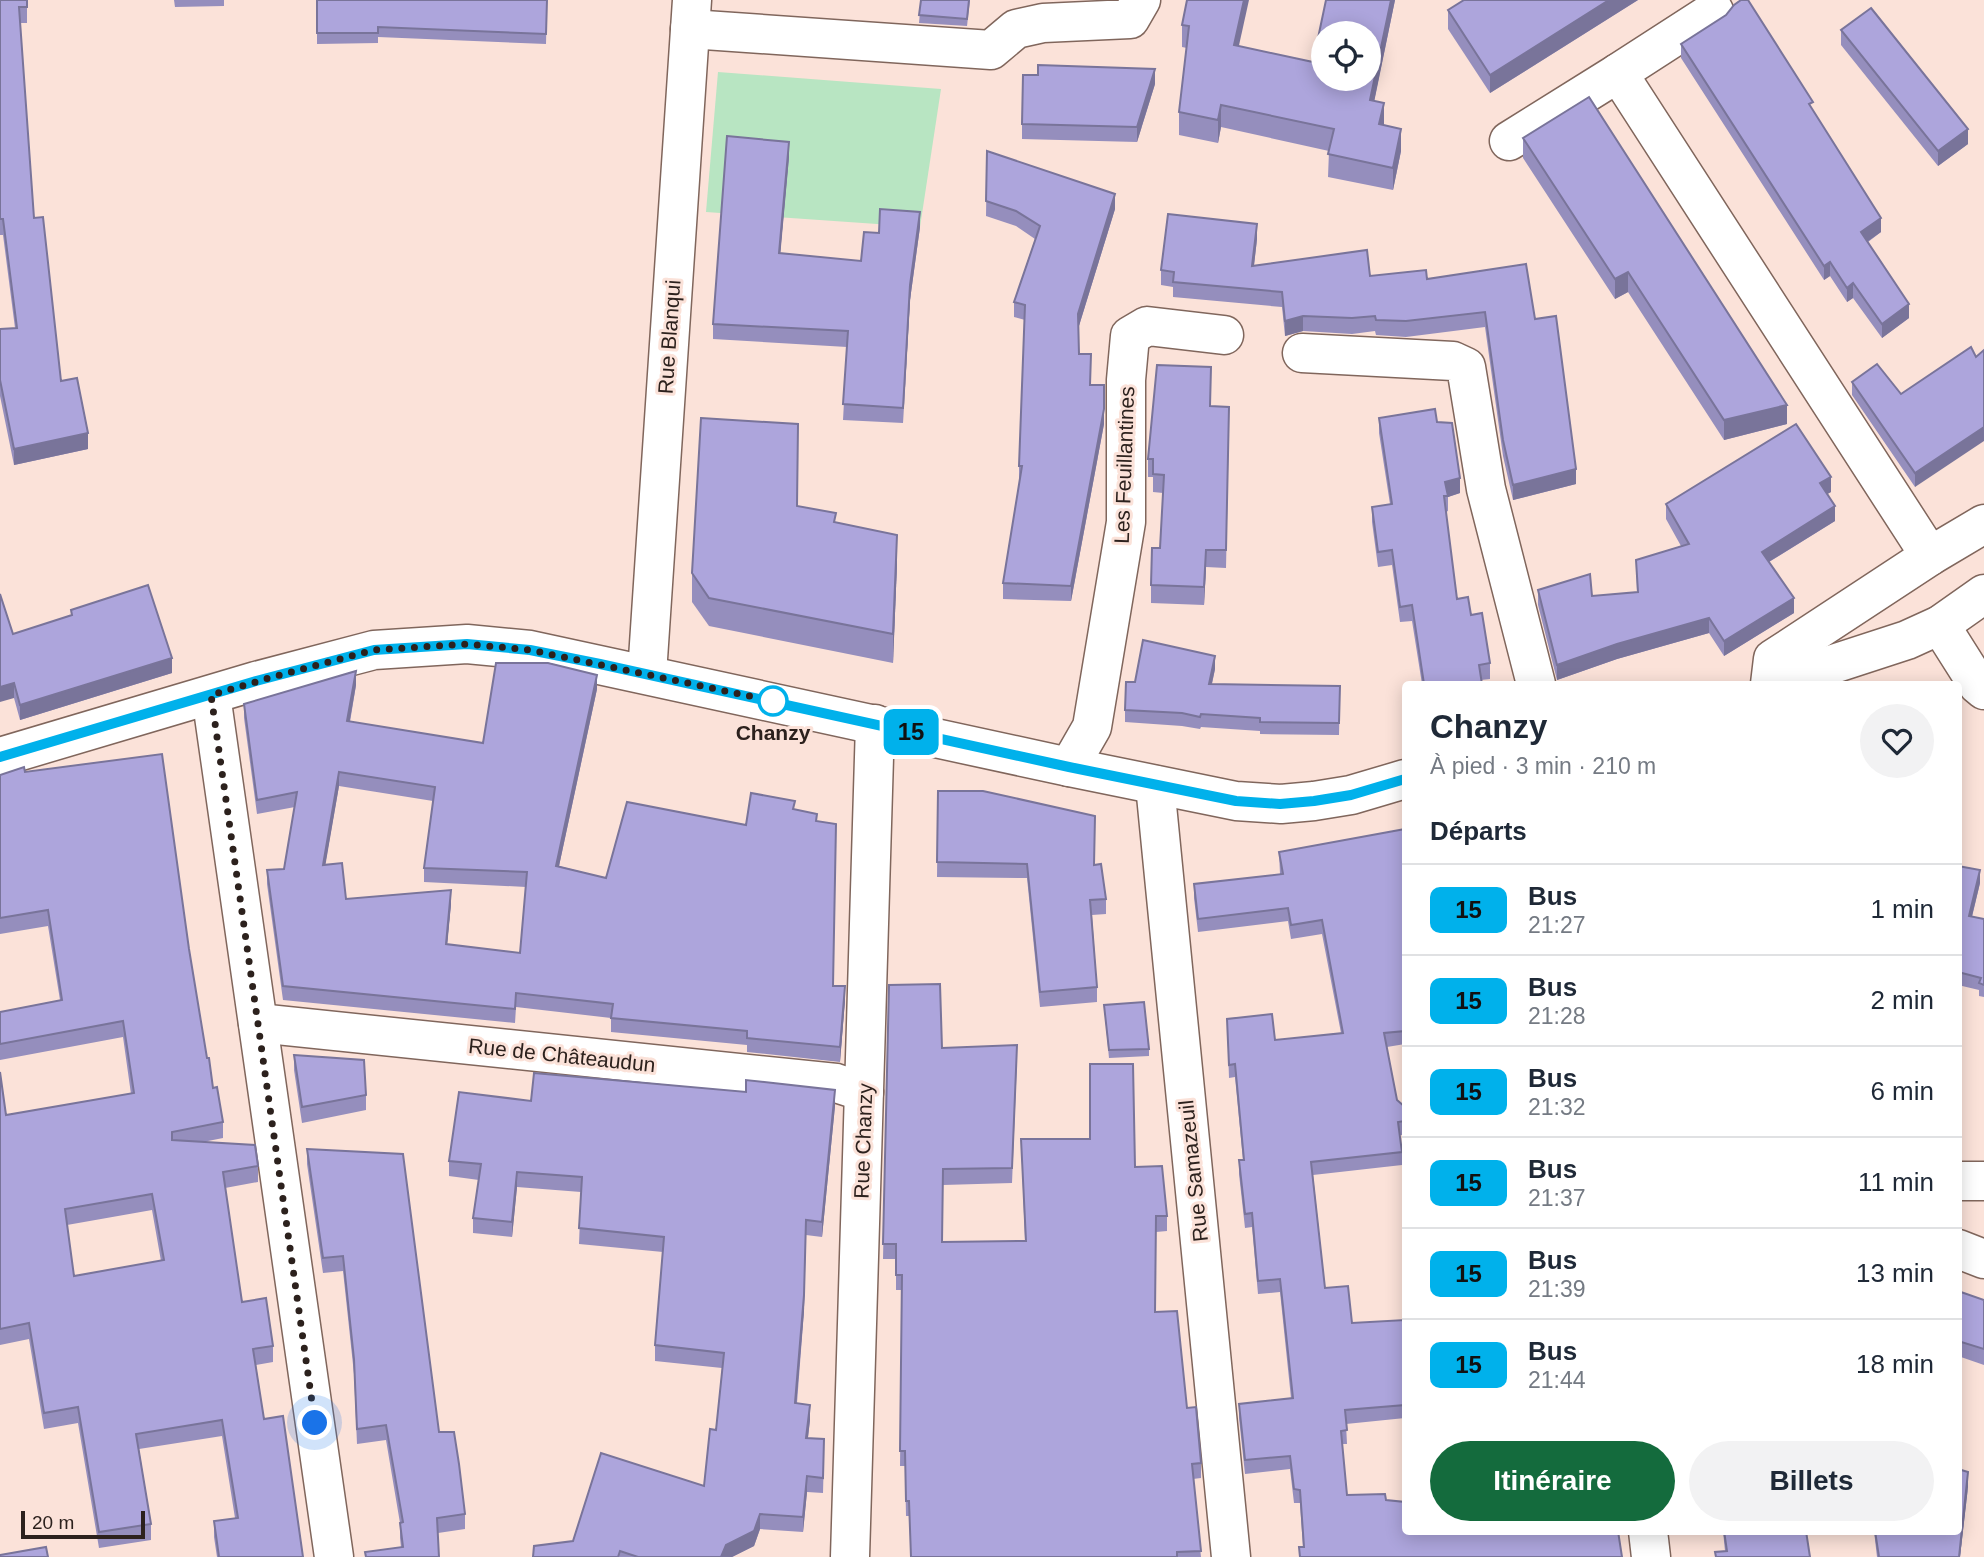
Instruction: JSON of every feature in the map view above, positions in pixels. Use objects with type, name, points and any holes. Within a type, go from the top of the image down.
[{"type":"street","points":[[691,15],[991,50],[1016,29],[1043,23],[1130,19],[1140,0]]},
{"type":"street","points":[[1509,141],[1714,11]]},
{"type":"street","name":"Rue Blanqui","points":[[647,674],[691,15]]},
{"type":"street","points":[[1618,73],[1930,555]]},
{"type":"street","name":"Les Feuillantines","points":[[1069,767],[1092,727],[1126,522],[1126,380],[1130,337],[1147,326],[1224,334]]},
{"type":"street","points":[[1302,353],[1453,362],[1466,367],[1486,489],[1535,681]]},
{"type":"street","points":[[1771,681],[1773,659],[1930,555],[1984,524]]},
{"type":"street","points":[[1780,681],[1907,640],[1940,625],[1984,594]]},
{"type":"street","points":[[1940,625],[1978,685],[1984,690]]},
{"type":"street","points":[[0,757],[268,678],[374,650],[455,644],[530,650],[1236,801],[1280,804],[1351,795],[1402,780]]},
{"type":"street","points":[[211,695],[334,1557]]},
{"type":"street","name":"Rue Chanzy","points":[[850,1557],[875,724]]},
{"type":"street","name":"Rue Samazeuil","points":[[1155,785],[1231,1557]]},
{"type":"street","name":"Rue de Châteaudun","points":[[258,1023],[836,1083],[864,1093]]},
{"type":"street","points":[[1962,1181],[1984,1181]]},
{"type":"street","points":[[1962,1251],[1984,1259]]},
{"type":"street","points":[[1648,1535],[1651,1557]]},
{"type":"green space","points":[[718,72],[941,89],[920,227],[706,212]]},
{"type":"building","points":[[0,0],[27,0],[27,7],[19,7],[34,218],[43,217],[61,381],[77,378],[88,433],[14,449],[0,380],[0,329],[17,328],[3,219],[0,219]]},
{"type":"building","points":[[317,0],[547,0],[546,34],[378,27],[378,33],[317,33]]},
{"type":"building","points":[[921,0],[969,0],[967,19],[919,15]]},
{"type":"building","points":[[1187,0],[1244,0],[1234,45],[1311,62],[1311,91],[1372,91],[1370,100],[1384,103],[1379,124],[1401,129],[1393,168],[1328,154],[1334,129],[1221,105],[1218,120],[1179,112],[1189,26],[1182,25]]},
{"type":"building","points":[[1326,0],[1391,0],[1381,48],[1381,21],[1322,21]]},
{"type":"building","points":[[1464,0],[1609,0],[1490,75],[1448,10]]},
{"type":"building","points":[[1741,0],[1748,0],[1813,102],[1809,104],[1881,218],[1861,232],[1909,304],[1882,324],[1853,283],[1847,288],[1830,262],[1824,266],[1681,44],[1726,15]]},
{"type":"building","points":[[1871,8],[1968,129],[1938,151],[1841,30]]},
{"type":"building","points":[[1038,65],[1155,69],[1137,127],[1022,124],[1023,75],[1038,75]]},
{"type":"building","points":[[1589,97],[1787,405],[1724,420],[1628,272],[1615,279],[1523,138]]},
{"type":"building","points":[[727,136],[789,142],[779,253],[861,261],[864,232],[879,233],[880,209],[920,212],[910,285],[903,408],[843,404],[848,331],[713,324]]},
{"type":"building","points":[[987,151],[1115,194],[1078,314],[1079,354],[1091,354],[1090,385],[1104,385],[1104,409],[1071,586],[1003,583],[1022,466],[1019,466],[1025,305],[1014,302],[1040,226],[1016,211],[986,201]]},
{"type":"building","points":[[1168,214],[1257,224],[1252,266],[1367,250],[1370,276],[1426,270],[1427,279],[1526,264],[1535,319],[1556,316],[1576,469],[1513,485],[1503,440],[1485,312],[1406,321],[1376,320],[1375,316],[1303,316],[1285,321],[1282,292],[1173,282],[1174,272],[1161,270]]},
{"type":"building","points":[[1971,347],[1976,357],[1984,350],[1984,427],[1915,473],[1852,382],[1877,364],[1901,394]]},
{"type":"building","points":[[1157,365],[1211,367],[1210,406],[1229,407],[1226,550],[1206,550],[1204,587],[1151,585],[1152,548],[1160,548],[1164,475],[1153,474],[1153,459],[1148,459]]},
{"type":"building","points":[[1435,409],[1437,422],[1452,423],[1460,478],[1445,482],[1448,496],[1444,496],[1457,599],[1468,597],[1471,615],[1482,613],[1490,663],[1479,665],[1482,681],[1424,681],[1412,605],[1400,607],[1392,550],[1378,552],[1372,507],[1392,504],[1379,418]]},
{"type":"building","points":[[701,418],[798,424],[797,506],[836,513],[834,522],[897,535],[893,634],[709,598],[692,573]]},
{"type":"building","points":[[1796,424],[1831,477],[1820,483],[1835,506],[1762,552],[1794,598],[1724,641],[1709,618],[1617,644],[1557,665],[1538,590],[1590,574],[1592,596],[1638,592],[1636,560],[1689,544],[1666,504]]},
{"type":"building","points":[[148,585],[172,658],[20,705],[14,683],[0,687],[0,594],[13,634],[72,615],[71,610]]},
{"type":"building","points":[[1143,640],[1215,656],[1209,684],[1340,686],[1339,723],[1260,722],[1260,718],[1201,714],[1200,717],[1182,713],[1125,710],[1126,682],[1135,682]]},
{"type":"building","points":[[496,663],[548,663],[597,675],[556,866],[606,878],[627,802],[746,825],[751,793],[795,801],[793,809],[817,814],[816,821],[836,824],[833,986],[845,986],[840,1047],[747,1038],[747,1031],[611,1018],[613,1004],[516,993],[515,1009],[283,986],[267,870],[284,869],[297,792],[257,800],[244,704],[356,671],[347,721],[483,743]],"holes":[[[339,772],[435,787],[424,868],[527,872],[520,953],[446,944],[451,890],[346,899],[342,863],[323,865]]]},
{"type":"building","points":[[162,754],[207,1058],[213,1088],[217,1087],[223,1122],[172,1132],[172,1140],[255,1145],[258,1166],[223,1172],[242,1302],[266,1298],[273,1346],[253,1349],[264,1419],[283,1416],[303,1557],[219,1557],[214,1521],[238,1518],[222,1420],[136,1434],[151,1524],[99,1532],[78,1407],[44,1413],[29,1323],[0,1329],[0,1072],[6,1115],[134,1093],[123,1021],[0,1044],[0,1012],[62,1000],[48,910],[0,918],[0,775],[24,767],[25,772]],"holes":[[[152,1194],[164,1260],[74,1276],[65,1209]]]},
{"type":"building","points":[[938,791],[983,791],[1095,816],[1094,865],[1101,864],[1106,899],[1090,900],[1097,987],[1040,992],[1027,864],[937,862]]},
{"type":"building","points":[[1402,830],[1402,1031],[1384,1033],[1397,1100],[1402,1104],[1402,1121],[1398,1122],[1402,1152],[1311,1162],[1325,1288],[1348,1286],[1352,1323],[1402,1320],[1402,1405],[1345,1410],[1347,1430],[1341,1431],[1347,1495],[1385,1494],[1386,1500],[1402,1502],[1402,1535],[1619,1535],[1622,1557],[1300,1557],[1299,1547],[1304,1547],[1300,1490],[1294,1489],[1290,1456],[1245,1460],[1239,1404],[1293,1398],[1280,1279],[1258,1281],[1252,1213],[1245,1214],[1239,1160],[1244,1160],[1235,1064],[1229,1065],[1227,1019],[1272,1014],[1275,1040],[1343,1033],[1322,920],[1291,925],[1288,908],[1198,919],[1194,884],[1283,874],[1279,852]]},
{"type":"building","points":[[1962,867],[1980,870],[1969,916],[1984,919],[1984,985],[1979,983],[1981,978],[1962,973]]},
{"type":"building","points":[[940,984],[942,1048],[1017,1045],[1012,1168],[943,1169],[942,1242],[1026,1241],[1021,1139],[1090,1139],[1090,1064],[1133,1064],[1135,1167],[1162,1166],[1167,1216],[1156,1216],[1155,1312],[1177,1311],[1187,1408],[1196,1407],[1201,1463],[1192,1464],[1201,1551],[1177,1552],[1177,1557],[911,1557],[905,1451],[900,1451],[902,1275],[896,1275],[896,1244],[883,1244],[889,985]]},
{"type":"building","points":[[1144,1002],[1149,1049],[1109,1050],[1104,1005]]},
{"type":"building","points":[[294,1055],[364,1060],[366,1095],[302,1107]]},
{"type":"building","points":[[534,1073],[746,1092],[746,1080],[835,1090],[822,1222],[806,1220],[804,1295],[795,1403],[810,1405],[806,1438],[824,1439],[823,1478],[807,1476],[803,1517],[760,1514],[754,1531],[726,1545],[721,1557],[638,1557],[620,1551],[618,1557],[533,1557],[534,1546],[573,1541],[601,1453],[704,1486],[710,1429],[716,1430],[724,1353],[655,1345],[664,1237],[579,1228],[582,1177],[517,1172],[512,1222],[473,1218],[481,1164],[449,1161],[459,1092],[531,1101]]},
{"type":"building","points":[[307,1149],[403,1154],[439,1432],[454,1432],[465,1514],[437,1518],[439,1557],[366,1557],[365,1552],[403,1547],[400,1523],[403,1522],[386,1425],[357,1429],[354,1359],[343,1256],[323,1258]]},
{"type":"building","points":[[1962,1292],[1984,1300],[1984,1349],[1962,1342]]},
{"type":"building","points":[[1962,1470],[1968,1472],[1962,1529]]},
{"type":"building","points":[[1725,1535],[1807,1535],[1810,1557],[1716,1557],[1715,1552],[1727,1551]]},
{"type":"building","points":[[1876,1535],[1961,1535],[1959,1557],[1879,1557]]},
{"type":"building","points":[[46,1547],[48,1557],[0,1557],[0,1555]]},
{"type":"bus line","name":"15","points":[[0,757],[256,681],[374,650],[467,644],[530,650],[600,664],[1236,801],[1280,804],[1314,801],[1351,795],[1402,780]]},
{"type":"place","name":"Chanzy","points":[[773,701]]},
{"type":"route","points":[[315,1423],[211,695],[374,650],[467,644],[530,650],[773,701]]}]
